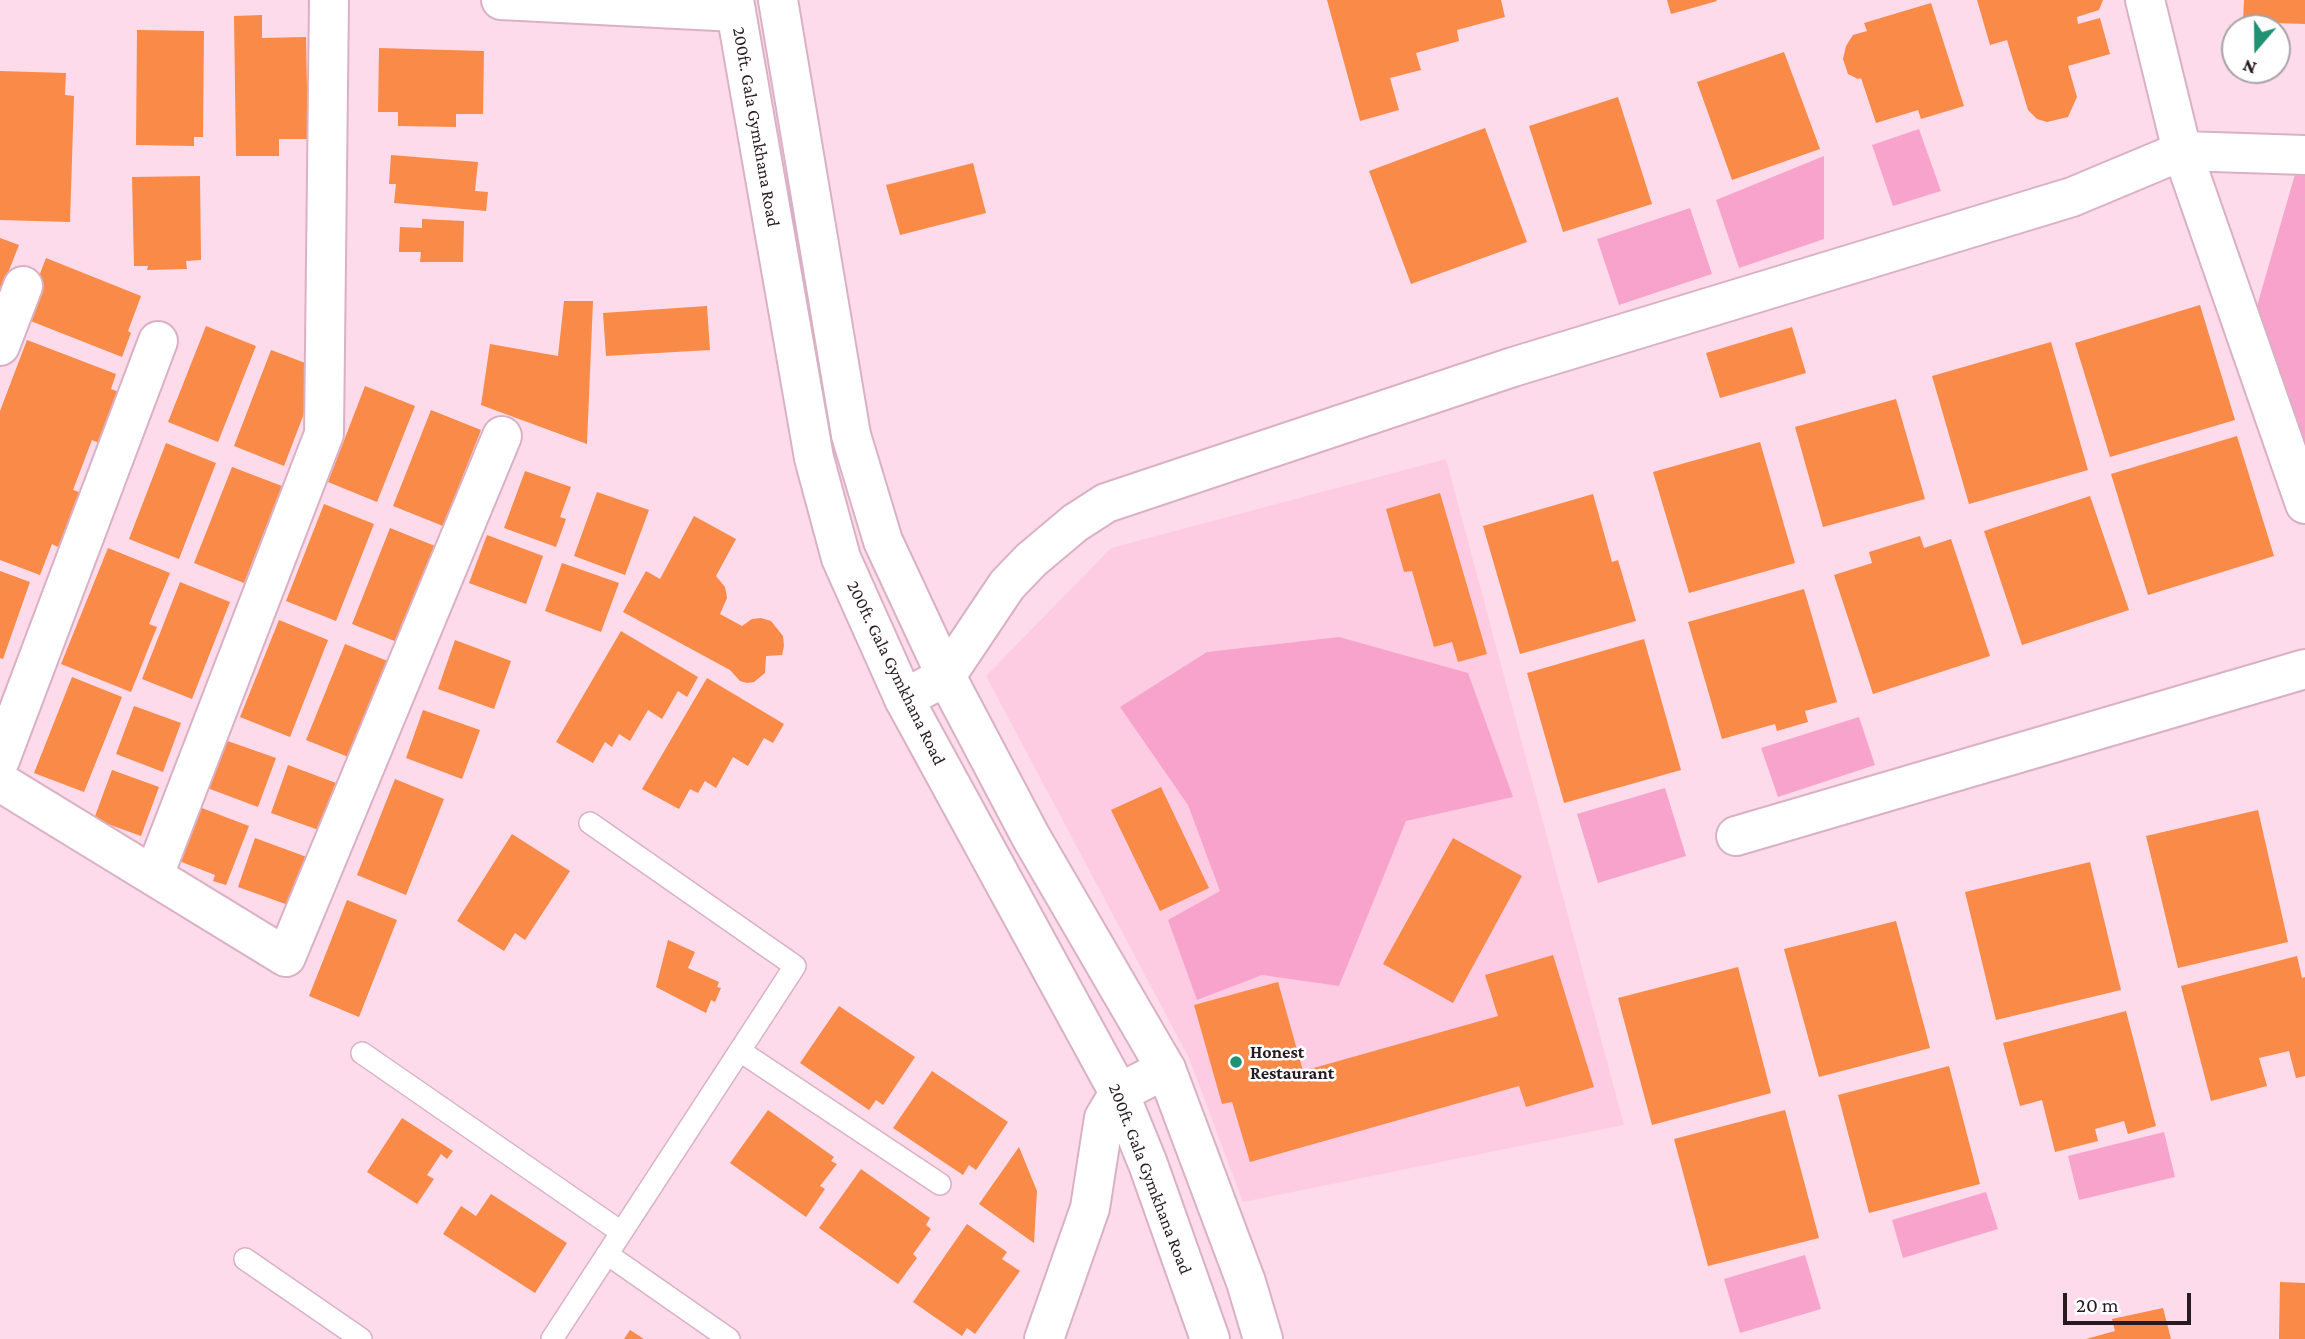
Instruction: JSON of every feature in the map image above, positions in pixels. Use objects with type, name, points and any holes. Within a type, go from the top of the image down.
[{"type":"street","points":[[154,875],[324,435],[329,0]]},
{"type":"street","points":[[501,0],[735,6]]},
{"type":"street","points":[[778,0],[850,435],[883,541],[946,676],[1031,837],[1166,1069],[1245,1282],[1263,1339]]},
{"type":"street","points":[[2145,0],[2182,151],[2305,504]]},
{"type":"street","name":"200ft. Gala Gymkhana Road","points":[[735,6],[814,458],[841,558],[904,699],[1119,1093],[1148,1164],[1210,1339]]},
{"type":"street","points":[[904,699],[946,676],[1007,585],[1031,560],[1075,523],[1106,503],[1513,367],[2071,197],[2182,151],[2305,155]]},
{"type":"street","points":[[0,346],[23,286]]},
{"type":"street","points":[[0,760],[158,341]]},
{"type":"street","points":[[0,782],[286,957],[502,436]]},
{"type":"street","points":[[1737,836],[2305,669]]},
{"type":"street","points":[[1044,1339],[1090,1208],[1104,1118],[1119,1093],[1166,1069]]},
{"type":"lane","points":[[552,1339],[795,966],[590,823]]},
{"type":"lane","points":[[740,1051],[940,1184]]},
{"type":"lane","points":[[362,1053],[621,1232]]},
{"type":"lane","points":[[607,1254],[730,1339]]},
{"type":"lane","points":[[245,1259],[361,1339]]},
{"type":"shaded area","points":[[1919,129],[1941,191],[1893,206],[1872,145]]},
{"type":"shaded area","points":[[1824,156],[1824,239],[1739,268],[1716,200]]},
{"type":"shaded area","points":[[2300,157],[2305,158],[2305,462],[2255,313]]},
{"type":"shaded area","points":[[1690,208],[1712,274],[1619,305],[1597,239]]},
{"type":"shaded area","points":[[1446,459],[1624,1125],[1243,1202],[1189,1058],[986,676],[1111,548]]},
{"type":"shaded area","points":[[1339,637],[1468,673],[1513,797],[1406,821],[1339,986],[1262,975],[1197,1000],[1168,920],[1220,891],[1188,805],[1120,707],[1207,652]]},
{"type":"shaded area","points":[[1859,717],[1875,765],[1778,797],[1761,748]]},
{"type":"shaded area","points":[[1665,788],[1686,856],[1598,883],[1577,814]]},
{"type":"shaded area","points":[[2164,1132],[2175,1177],[2079,1200],[2068,1156]]},
{"type":"shaded area","points":[[1986,1192],[1998,1229],[1903,1258],[1892,1220]]},
{"type":"shaded area","points":[[1805,1255],[1821,1309],[1740,1333],[1724,1279]]},
{"type":"building","points":[[1327,0],[1501,0],[1505,17],[1457,30],[1459,41],[1416,53],[1421,70],[1390,78],[1399,110],[1360,121]]},
{"type":"building","points":[[1667,0],[1716,0],[1717,1],[1671,14]]},
{"type":"building","points":[[1977,0],[2103,0],[2099,10],[2077,17],[2078,24],[2100,18],[2110,54],[2068,66],[2077,97],[2068,117],[2047,122],[2037,119],[2028,110],[2007,40],[1990,45]]},
{"type":"building","points":[[2244,0],[2305,0],[2305,24],[2291,24],[2291,14],[2243,14]]},
{"type":"building","points":[[1931,3],[1964,106],[1921,119],[1918,110],[1876,123],[1861,78],[1848,74],[1843,59],[1846,46],[1853,35],[1867,31],[1864,23]]},
{"type":"building","points":[[262,15],[262,38],[306,37],[308,139],[279,139],[279,156],[236,156],[234,16]]},
{"type":"building","points":[[137,30],[204,31],[203,137],[194,137],[194,146],[136,145]]},
{"type":"building","points":[[379,48],[484,51],[483,114],[456,114],[456,127],[398,126],[398,112],[378,112]]},
{"type":"building","points":[[1784,52],[1820,149],[1732,180],[1697,82]]},
{"type":"building","points":[[0,71],[66,73],[65,95],[74,96],[70,222],[0,220]]},
{"type":"building","points":[[1618,97],[1652,204],[1563,232],[1529,126]]},
{"type":"building","points":[[1485,128],[1527,242],[1411,284],[1369,171]]},
{"type":"building","points":[[391,155],[478,162],[475,191],[488,192],[486,211],[394,203],[396,184],[389,184]]},
{"type":"building","points":[[973,163],[986,213],[900,235],[886,185]]},
{"type":"building","points":[[200,176],[201,260],[186,261],[187,269],[147,270],[148,266],[134,266],[132,177]]},
{"type":"building","points":[[422,219],[464,221],[463,262],[420,262],[421,252],[399,252],[400,227],[422,228]]},
{"type":"building","points":[[0,238],[19,245],[0,293]]},
{"type":"building","points":[[46,258],[141,296],[122,357],[23,318]]},
{"type":"building","points":[[564,301],[593,301],[587,444],[481,405],[490,344],[558,356]]},
{"type":"building","points":[[2200,305],[2235,420],[2110,457],[2075,343]]},
{"type":"building","points":[[707,306],[710,350],[606,356],[603,313]]},
{"type":"building","points":[[206,326],[256,346],[218,442],[168,422]]},
{"type":"building","points":[[1792,327],[1806,373],[1720,398],[1706,353]]},
{"type":"building","points":[[27,340],[116,374],[111,389],[124,394],[104,445],[92,440],[73,490],[85,494],[64,550],[52,544],[40,575],[0,560],[0,411]]},
{"type":"building","points":[[2051,342],[2088,470],[1969,504],[1932,376]]},
{"type":"building","points":[[271,350],[321,369],[284,466],[234,446]]},
{"type":"building","points":[[365,386],[415,406],[377,502],[328,482]]},
{"type":"building","points":[[1896,399],[1925,499],[1823,527],[1795,427]]},
{"type":"building","points":[[431,410],[481,430],[443,526],[393,506]]},
{"type":"building","points":[[2237,436],[2274,556],[2148,595],[2111,474]]},
{"type":"building","points":[[1760,442],[1795,563],[1689,593],[1653,472]]},
{"type":"building","points":[[166,443],[216,463],[179,559],[129,539]]},
{"type":"building","points":[[232,467],[282,486],[244,583],[194,563]]},
{"type":"building","points":[[525,471],[571,487],[560,517],[566,519],[556,547],[504,528]]},
{"type":"building","points":[[597,492],[649,510],[625,575],[574,556]]},
{"type":"building","points":[[1440,493],[1487,654],[1458,662],[1452,642],[1434,647],[1412,571],[1404,572],[1386,509]]},
{"type":"building","points":[[1593,494],[1612,562],[1618,560],[1636,621],[1520,654],[1483,526]]},
{"type":"building","points":[[2090,496],[2129,610],[2022,645],[1984,531]]},
{"type":"building","points":[[324,504],[374,524],[336,621],[286,601]]},
{"type":"building","points":[[694,516],[736,539],[716,576],[725,587],[727,598],[720,614],[742,626],[752,619],[771,621],[783,636],[782,655],[766,656],[765,673],[754,682],[740,681],[730,670],[623,612],[646,571],[660,579]]},
{"type":"building","points":[[390,528],[440,548],[402,644],[352,624]]},
{"type":"building","points":[[487,535],[543,556],[526,604],[469,583]]},
{"type":"building","points":[[1920,536],[1924,548],[1951,539],[1990,656],[1873,694],[1834,575],[1872,563],[1869,552]]},
{"type":"building","points":[[108,548],[170,573],[149,624],[157,627],[131,692],[61,664]]},
{"type":"building","points":[[562,563],[619,583],[601,632],[545,611]]},
{"type":"building","points":[[0,571],[30,582],[3,659],[0,658]]},
{"type":"building","points":[[180,582],[230,602],[192,699],[142,679]]},
{"type":"building","points":[[1804,589],[1837,702],[1805,711],[1808,722],[1777,731],[1775,724],[1722,739],[1688,622]]},
{"type":"building","points":[[279,620],[328,640],[290,737],[240,717]]},
{"type":"building","points":[[621,631],[698,677],[687,697],[678,691],[662,719],[648,710],[630,741],[619,734],[612,747],[605,742],[593,763],[556,742]]},
{"type":"building","points":[[1644,639],[1681,770],[1564,803],[1527,673]]},
{"type":"building","points":[[455,640],[511,661],[494,709],[438,689]]},
{"type":"building","points":[[345,644],[395,664],[356,760],[306,740]]},
{"type":"building","points":[[72,677],[122,697],[84,792],[34,773]]},
{"type":"building","points":[[707,678],[784,724],[773,743],[764,738],[748,766],[733,757],[716,788],[705,781],[698,793],[690,789],[679,809],[642,789]]},
{"type":"building","points":[[134,706],[181,723],[163,772],[116,754]]},
{"type":"building","points":[[423,710],[480,730],[462,779],[406,758]]},
{"type":"building","points":[[219,738],[276,758],[258,807],[202,786]]},
{"type":"building","points":[[288,765],[344,786],[327,833],[271,813]]},
{"type":"building","points":[[112,770],[159,787],[141,836],[94,819]]},
{"type":"building","points":[[395,779],[444,799],[406,895],[357,875]]},
{"type":"building","points":[[1161,787],[1209,888],[1160,911],[1111,810]]},
{"type":"building","points":[[194,805],[249,826],[226,885],[213,881],[215,875],[174,859]]},
{"type":"building","points":[[2258,810],[2288,942],[2178,968],[2146,836]]},
{"type":"building","points":[[512,834],[570,871],[525,940],[515,933],[504,951],[457,921]]},
{"type":"building","points":[[255,838],[312,859],[294,907],[238,887]]},
{"type":"building","points":[[1453,838],[1522,876],[1453,1003],[1383,964]]},
{"type":"building","points":[[2090,862],[2121,990],[1996,1020],[1965,892]]},
{"type":"building","points":[[347,900],[397,920],[359,1017],[309,996]]},
{"type":"building","points":[[1896,921],[1930,1048],[1819,1077],[1784,949]]},
{"type":"building","points":[[668,940],[695,952],[688,968],[719,982],[717,987],[721,988],[715,1002],[711,1000],[706,1013],[656,987]]},
{"type":"building","points":[[1553,955],[1594,1087],[1526,1107],[1519,1086],[1250,1162],[1232,1102],[1222,1104],[1194,1005],[1278,982],[1303,1071],[1498,1016],[1485,975]]},
{"type":"building","points":[[2297,956],[2302,978],[2305,977],[2305,1076],[2296,1078],[2289,1051],[2259,1058],[2267,1086],[2211,1101],[2181,986]]},
{"type":"building","points":[[1738,967],[1771,1093],[1652,1125],[1618,998]]},
{"type":"building","points":[[839,1006],[915,1057],[883,1105],[876,1100],[869,1110],[800,1063]]},
{"type":"building","points":[[2126,1011],[2156,1126],[2128,1134],[2124,1121],[2095,1129],[2098,1141],[2055,1152],[2042,1100],[2020,1106],[2003,1043]]},
{"type":"building","points":[[1949,1066],[1980,1184],[1869,1213],[1838,1095]]},
{"type":"building","points":[[932,1071],[1008,1122],[976,1170],[969,1165],[963,1175],[893,1128]]},
{"type":"building","points":[[768,1110],[834,1157],[831,1161],[837,1164],[820,1186],[825,1189],[806,1217],[730,1163]]},
{"type":"building","points":[[1785,1110],[1819,1238],[1708,1266],[1674,1139]]},
{"type":"building","points":[[402,1118],[453,1151],[447,1159],[441,1154],[427,1175],[434,1179],[417,1204],[367,1172]]},
{"type":"building","points":[[1019,1147],[1037,1191],[1034,1243],[979,1204]]},
{"type":"building","points":[[861,1169],[930,1218],[926,1225],[931,1229],[913,1254],[917,1258],[898,1284],[819,1228]]},
{"type":"building","points":[[491,1194],[567,1243],[535,1293],[443,1234],[461,1206],[476,1216]]},
{"type":"building","points":[[967,1224],[1007,1252],[1002,1259],[1020,1271],[975,1334],[967,1328],[962,1336],[913,1302]]},
{"type":"building","points":[[2280,1282],[2305,1283],[2305,1339],[2279,1339]]},
{"type":"building","points":[[2163,1308],[2171,1339],[2086,1339],[2115,1331],[2112,1319]]},
{"type":"building","points":[[630,1330],[644,1339],[624,1339]]},
{"type":"place","name":"Honest Restaurant","points":[[1236,1062]]}]
